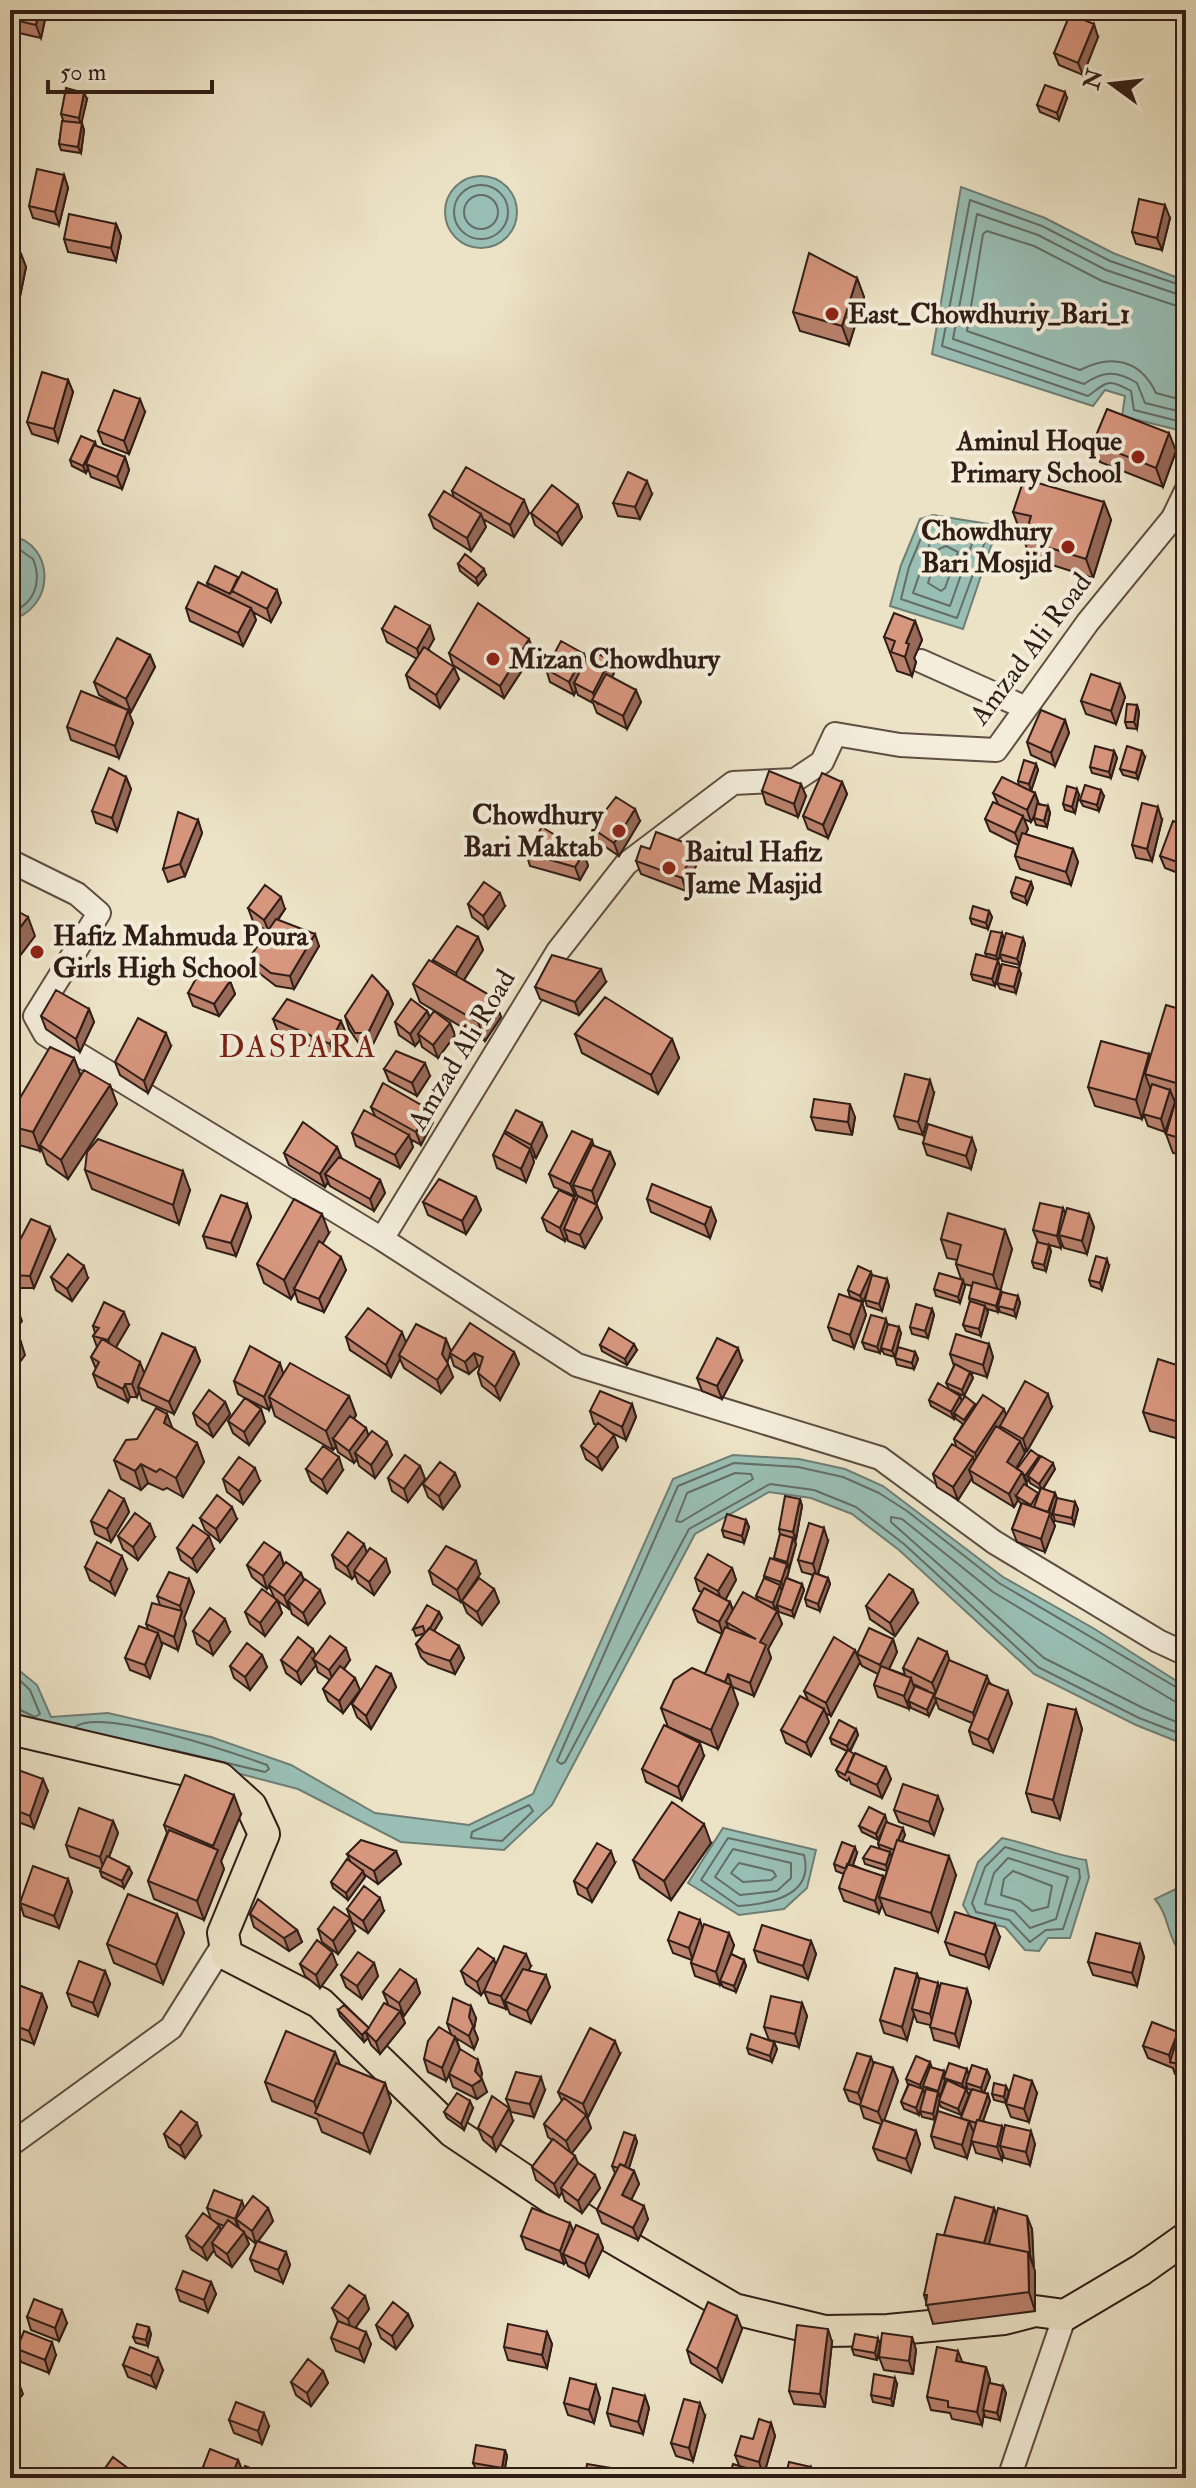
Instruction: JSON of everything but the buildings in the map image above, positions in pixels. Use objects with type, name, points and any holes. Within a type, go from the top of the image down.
[{"type":"main road","points":[[10,1729],[220,1778],[251,1806],[264,1834],[223,1933],[223,1945],[234,1961],[320,2003],[453,2132],[596,2228],[734,2309],[825,2331],[888,2330],[1004,2319],[1035,2311],[1065,2315],[1141,2270],[1186,2238]]},
{"type":"street","name":"Amzad Ali Road","points":[[382,1239],[558,951],[626,864],[733,783],[795,780],[822,762],[835,734],[900,745],[996,750],[1088,622],[1173,518],[1186,491]]},
{"type":"street","points":[[921,661],[1026,708]]},
{"type":"street","points":[[10,861],[77,894],[99,913],[35,1016],[45,1034],[382,1239],[577,1365],[880,1458],[994,1542],[1158,1641],[1186,1654]]},
{"type":"street","points":[[10,2145],[171,2028],[223,1945]]},
{"type":"street","points":[[1009,2478],[1065,2315]]},
{"type":"water","points":[[481,176],[501,182],[511,192],[517,212],[511,232],[501,242],[481,248],[461,242],[451,232],[445,212],[451,192],[461,182]]},
{"type":"water","points":[[961,187],[1045,218],[1113,253],[1186,281],[1186,432],[1122,416],[1125,396],[1105,390],[1093,406],[932,354]]},
{"type":"water","points":[[933,515],[988,524],[998,536],[991,546],[963,629],[890,606],[901,565],[920,519]]},
{"type":"water","points":[[10,535],[25,541],[36,551],[43,563],[44,577],[36,603],[25,614],[10,620]]},
{"type":"water","points":[[733,1455],[799,1459],[845,1469],[883,1486],[1003,1577],[1093,1628],[1186,1687],[1186,1745],[1136,1725],[1034,1674],[899,1550],[852,1514],[811,1498],[769,1492],[695,1534],[552,1805],[504,1850],[401,1842],[298,1789],[195,1762],[47,1734],[10,1712],[10,1663],[37,1685],[51,1717],[108,1713],[211,1737],[291,1765],[375,1813],[469,1825],[533,1794],[673,1479]]},
{"type":"water","points":[[723,1828],[816,1850],[807,1888],[784,1909],[739,1915],[688,1883]]},
{"type":"water","points":[[1002,1838],[1086,1860],[1089,1877],[1070,1938],[1048,1938],[1039,1951],[1025,1950],[1005,1927],[972,1920],[963,1905],[978,1862]]},
{"type":"water","points":[[1186,1884],[1186,1951],[1180,1953],[1155,1899]]},
{"type":"place","name":"East_Chowdhuriy_Bari_1","points":[[832,314]]},
{"type":"place","name":"Aminul Hoque Primary School","points":[[1138,457]]},
{"type":"place","name":"Chowdhury Bari Mosjid","points":[[1068,547]]},
{"type":"place","name":"Mizan Chowdhury","points":[[493,659]]},
{"type":"place","name":"Chowdhury Bari Maktab","points":[[619,831]]},
{"type":"place","name":"Baitul Hafiz Jame Masjid","points":[[669,868]]},
{"type":"place","name":"Hafiz Mahmuda Poura Girls High School","points":[[37,952]]},
{"type":"district","name":"DASPARA","points":[[298,1047]]}]
